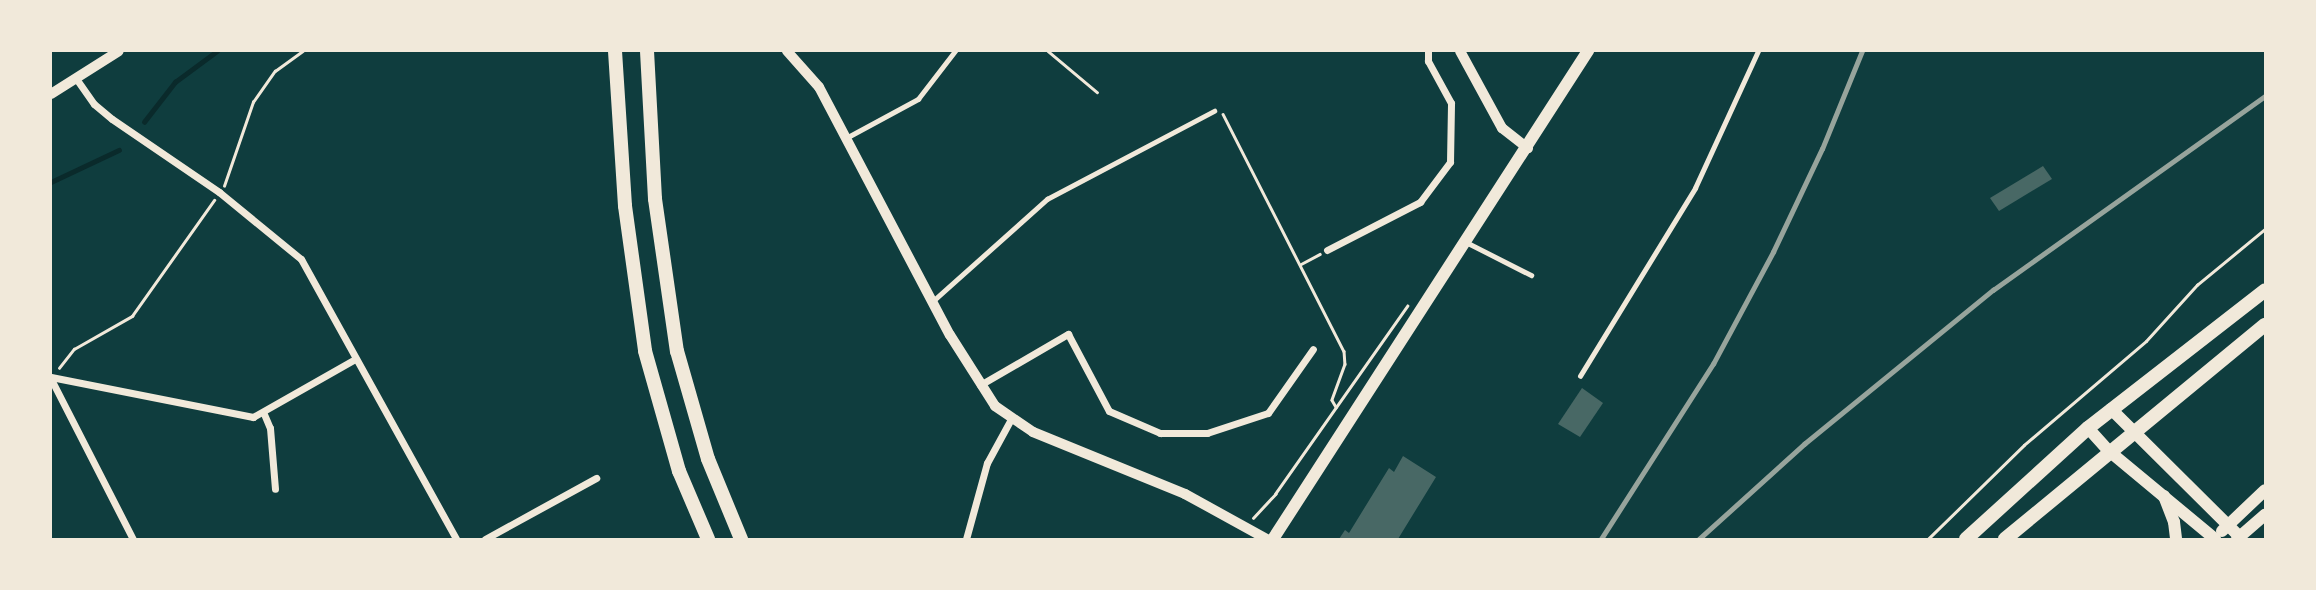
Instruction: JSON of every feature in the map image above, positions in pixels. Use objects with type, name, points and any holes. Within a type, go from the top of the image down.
[{"type":"highway","points":[[615,51],[626,219],[645,351],[680,471],[708,539]]},
{"type":"highway","points":[[647,51],[656,199],[677,351],[708,459],[741,539]]},
{"type":"highway","points":[[1966,539],[2088,428],[2265,290]]},
{"type":"highway","points":[[2005,539],[2265,325]]},
{"type":"main road","points":[[1273,539],[1468,243],[1588,51]]},
{"type":"main road","points":[[2111,409],[2238,538],[2265,515]]},
{"type":"main road","points":[[2088,428],[2109,451],[2214,539],[2265,490]]},
{"type":"main road","points":[[2162,493],[2174,522],[2176,539]]},
{"type":"street","points":[[51,94],[119,51]]},
{"type":"street","points":[[787,51],[819,87],[979,386],[1011,419],[1057,443],[1185,494],[1267,539]]},
{"type":"street","points":[[1327,250],[1420,202],[1450,163],[1451,103],[1428,61],[1428,51]]},
{"type":"street","points":[[1460,51],[1503,128],[1528,148]]},
{"type":"street","points":[[75,77],[94,104],[112,119],[219,192],[301,259],[456,539]]},
{"type":"street","points":[[979,386],[1068,334],[1109,411],[1160,433],[1207,433],[1268,413],[1313,348]]},
{"type":"street","points":[[51,378],[253,417],[264,414],[355,359]]},
{"type":"street","points":[[51,378],[133,539]]},
{"type":"street","points":[[264,414],[270,428],[275,489]]},
{"type":"street","points":[[966,539],[987,463],[1011,419]]},
{"type":"street","points":[[485,539],[596,478]]},
{"type":"lane","points":[[846,138],[918,99],[955,51]]},
{"type":"lane","points":[[1580,376],[1695,188],[1758,51]]},
{"type":"lane","points":[[932,302],[1047,199],[1214,111]]},
{"type":"lane","points":[[1468,243],[1531,275]]},
{"type":"path","points":[[62,365],[74,349],[132,316],[219,192],[253,102],[275,71],[303,51]]},
{"type":"path","points":[[1048,51],[1097,92]]},
{"type":"path","points":[[1223,114],[1344,351],[1345,364],[1332,400],[1336,407]]},
{"type":"path","points":[[1928,539],[2024,444],[2146,341],[2197,285],[2265,229]]},
{"type":"path","points":[[1301,264],[1327,250]]},
{"type":"path","points":[[1247,527],[1412,299]]},
{"type":"building","points":[[2043,166],[2052,179],[1999,211],[1990,198]]},
{"type":"building","points":[[1582,388],[1603,403],[1580,437],[1558,424]]},
{"type":"building","points":[[1403,456],[1436,477],[1398,539],[1339,539],[1345,530],[1349,533],[1389,468],[1394,472]]},
{"type":"waterway","points":[[144,122],[175,82],[217,51]]},
{"type":"waterway","points":[[51,182],[119,150]]},
{"type":"railway","points":[[1601,539],[1713,364],[1773,252],[1822,149],[1862,51]]},
{"type":"railway","points":[[1699,539],[1804,444],[1993,290],[2265,96]]}]
